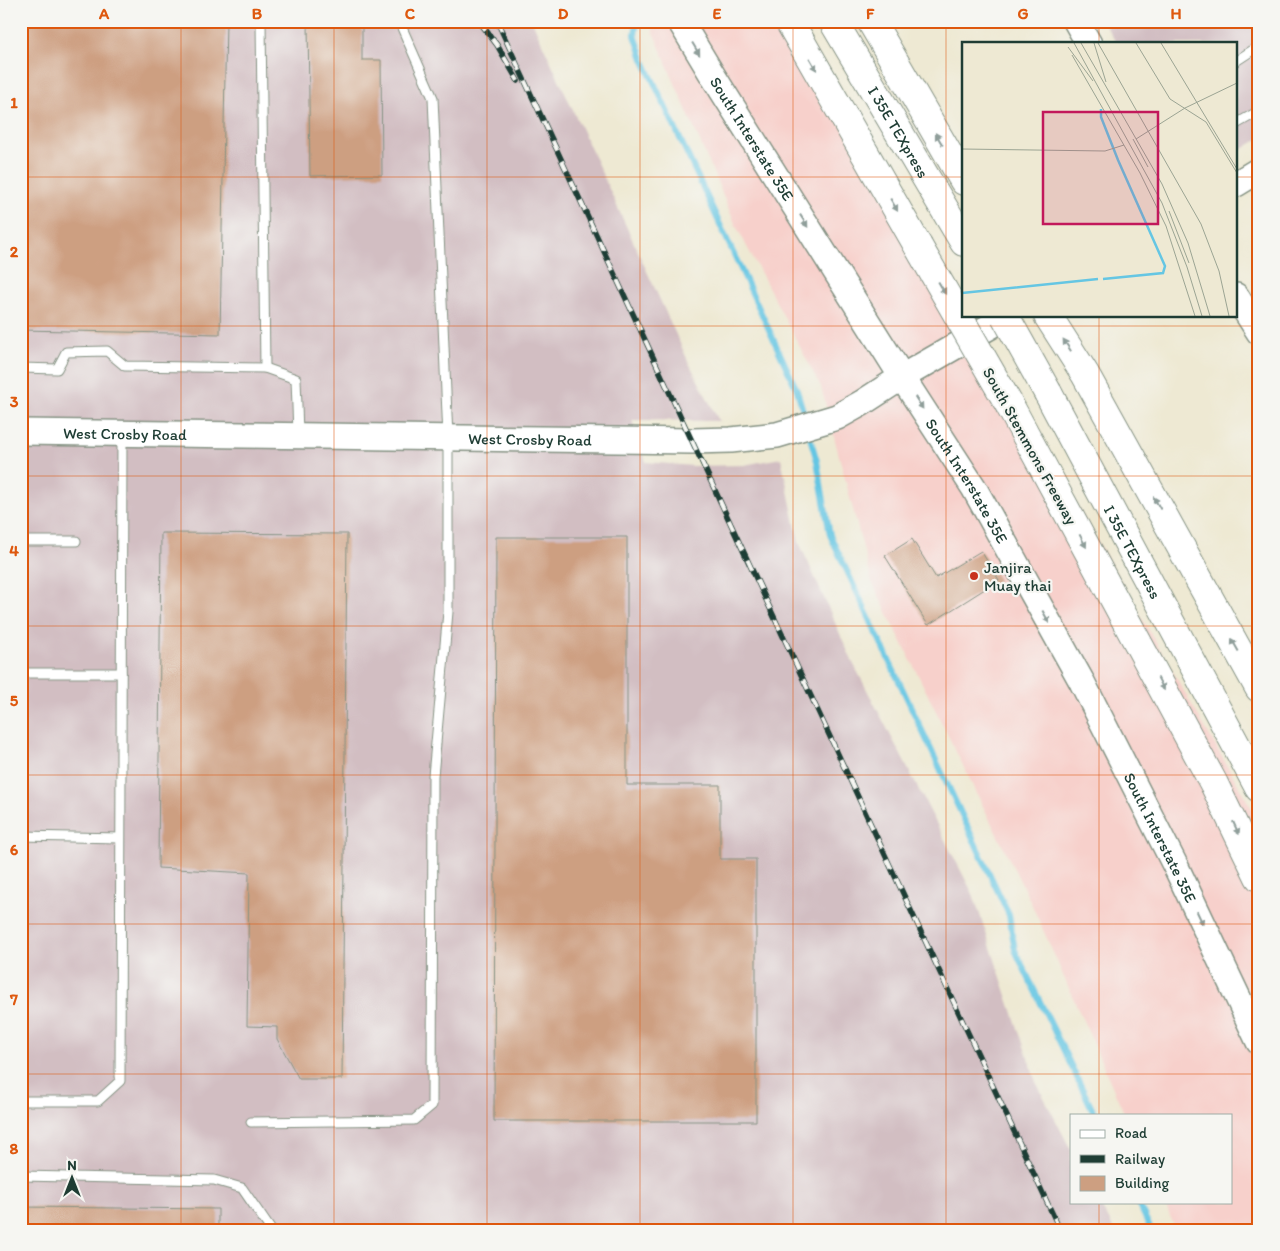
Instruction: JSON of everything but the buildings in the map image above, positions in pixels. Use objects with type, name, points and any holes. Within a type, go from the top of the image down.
[{"type":"highway","name":"South Stemmons Freeway","points":[[789,21],[1010,406],[1214,784],[1259,878]]},
{"type":"highway","name":"I 35E TEXpress","points":[[833,21],[960,235]]},
{"type":"highway","points":[[871,21],[962,178]]},
{"type":"highway","name":"I 35E TEXpress","points":[[1008,318],[1259,788]]},
{"type":"highway","points":[[1049,318],[1086,374],[1259,688]]},
{"type":"main road","name":"South Interstate 35E","points":[[680,21],[902,377],[974,488],[1082,682],[1178,869],[1259,1042]]},
{"type":"main road","points":[[1076,21],[1087,42]]},
{"type":"main road","points":[[1238,183],[1259,170]]},
{"type":"main road","points":[[1238,299],[1259,332]]},
{"type":"main road","name":"West Crosby Road","points":[[21,432],[692,441],[731,440],[777,435],[837,417],[862,404],[902,377],[1004,318]]},
{"type":"lane","points":[[261,21],[265,368]]},
{"type":"lane","points":[[250,1122],[414,1120],[432,1105],[432,776],[448,612],[448,437],[433,98],[399,21]]},
{"type":"lane","points":[[1238,60],[1259,46]]},
{"type":"lane","points":[[1238,123],[1259,111]]},
{"type":"lane","points":[[21,368],[56,369],[66,352],[107,352],[125,366],[265,368],[296,379],[298,436]]},
{"type":"lane","points":[[21,1101],[98,1101],[120,1081],[122,434]]},
{"type":"lane","points":[[21,541],[76,541]]},
{"type":"lane","points":[[21,673],[121,673]]},
{"type":"lane","points":[[21,836],[120,838]]},
{"type":"lane","points":[[21,1176],[214,1180],[242,1188],[271,1230]]},
{"type":"shaded area","points":[[21,21],[532,21],[689,363],[719,421],[632,420],[646,462],[693,466],[744,465],[781,458],[799,542],[853,663],[973,894],[1036,1082],[1070,1148],[1070,1204],[1100,1204],[1114,1230],[21,1230]]},
{"type":"shaded area","points":[[653,21],[797,21],[962,307],[962,318],[969,318],[1259,821],[1259,1230],[1176,1230],[1165,1204],[1232,1204],[1232,1114],[1125,1114],[1032,905],[872,582],[821,387],[736,226],[653,32]]},
{"type":"shaded area","points":[[1103,21],[1259,21],[1259,139],[1238,152],[1238,42],[1116,42]]},
{"type":"waterway","points":[[637,21],[635,35],[643,59],[797,390],[806,421]]},
{"type":"waterway","points":[[808,431],[817,461],[830,535],[1009,915],[1015,950],[1095,1114]]},
{"type":"waterway","points":[[1139,1204],[1151,1230]]},
{"type":"railway","points":[[479,21],[497,45],[518,81]]},
{"type":"railway","points":[[497,21],[1060,1230]]},
{"type":"place","name":"Janjira Muay thai","points":[[974,576]]}]
